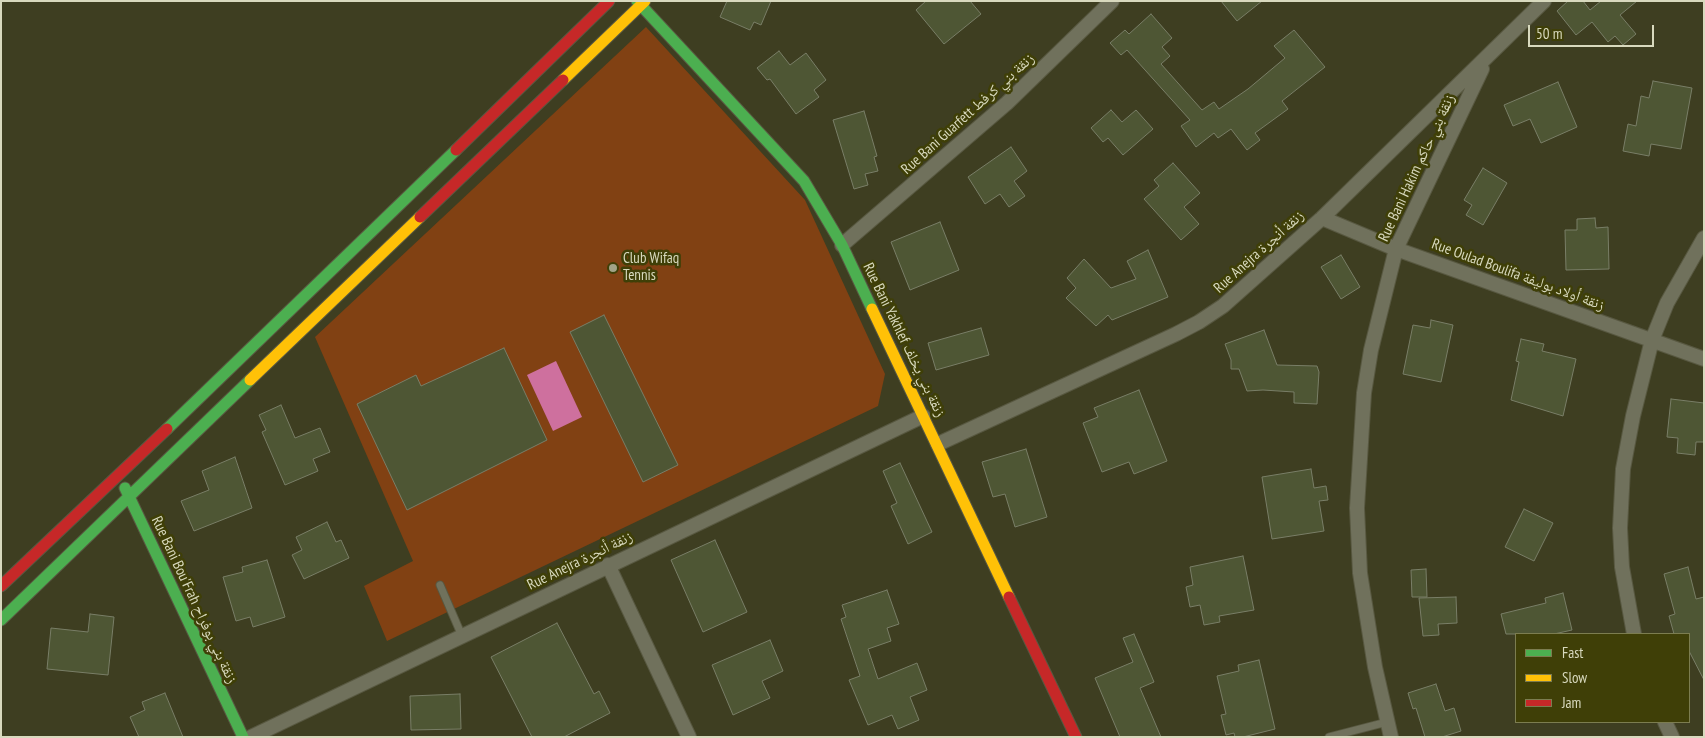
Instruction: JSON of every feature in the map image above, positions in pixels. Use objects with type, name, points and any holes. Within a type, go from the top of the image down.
[{"type":"street","points":[[1,586],[119,475],[610,1]]},
{"type":"street","name":"Rue Bani Guarfett زنقة بني كرفط","points":[[842,245],[1008,103],[1112,1]]},
{"type":"street","name":"Rue Anejra زنقة أنجرة","points":[[938,444],[1199,322],[1224,306],[1322,218],[1544,1]]},
{"type":"street","points":[[1,620],[130,498],[641,3]]},
{"type":"street","name":"Rue Bani Yakhlef زنقة بني يخلف","points":[[641,3],[804,182],[842,245],[1076,737]]},
{"type":"street","name":"Rue Bani Hakim زنقة بني حاكم","points":[[1391,737],[1366,620],[1360,573],[1357,508],[1364,393],[1371,350],[1396,249],[1486,59]]},
{"type":"street","name":"Rue Oulad Boulifa زنقة أولاد بوليفة","points":[[1322,218],[1396,249],[1704,359]]},
{"type":"street","points":[[1634,633],[1622,567],[1620,528],[1623,469],[1633,416],[1652,340],[1667,303],[1704,238]]},
{"type":"street","name":"Rue Anejra زنقة أنجرة","points":[[251,737],[923,416]]},
{"type":"street","name":"Rue Bani Bou'Frah زنقة بني بوفراح","points":[[119,475],[243,737]]},
{"type":"street","points":[[608,565],[689,737]]},
{"type":"street","points":[[1665,723],[1672,737]]},
{"type":"lane","points":[[440,585],[462,636]]},
{"type":"lane","points":[[1329,737],[1387,722]]},
{"type":"shaded area","name":"Club Wifaq Tennis","points":[[646,27],[805,200],[885,374],[878,406],[387,641],[364,586],[413,561],[315,337]]},
{"type":"shaded area","points":[[556,361],[582,417],[553,431],[527,375]]},
{"type":"building","points":[[727,1],[771,1],[761,25],[754,22],[750,30],[720,17]]},
{"type":"building","points":[[926,1],[970,1],[981,14],[944,44],[916,10]]},
{"type":"building","points":[[1221,1],[1262,1],[1237,21]]},
{"type":"building","points":[[1568,1],[1583,1],[1590,10],[1601,1],[1637,1],[1620,15],[1636,34],[1623,45],[1615,36],[1608,42],[1592,22],[1576,35],[1557,11]]},
{"type":"building","points":[[1151,14],[1172,38],[1162,47],[1170,56],[1161,64],[1202,110],[1214,102],[1219,109],[1248,89],[1285,58],[1274,46],[1294,30],[1325,67],[1282,101],[1288,109],[1255,133],[1260,140],[1247,150],[1231,129],[1218,138],[1214,133],[1196,147],[1181,126],[1190,120],[1127,50],[1121,55],[1110,43],[1125,30],[1129,34]]},
{"type":"building","points":[[779,51],[790,65],[806,53],[826,80],[814,90],[819,97],[796,114],[770,79],[767,80],[757,68]]},
{"type":"building","points":[[1653,81],[1692,88],[1681,149],[1651,144],[1649,156],[1623,151],[1628,124],[1636,126],[1641,96],[1649,98]]},
{"type":"building","points":[[1558,82],[1577,127],[1541,143],[1530,119],[1513,126],[1504,105]]},
{"type":"building","points":[[1111,110],[1122,122],[1136,110],[1153,129],[1123,155],[1108,138],[1103,142],[1091,128]]},
{"type":"building","points":[[864,111],[877,156],[874,157],[878,171],[865,174],[868,185],[854,189],[833,120]]},
{"type":"building","points":[[1011,147],[1027,171],[1014,181],[1025,196],[1009,207],[1000,194],[985,204],[968,177]]},
{"type":"building","points":[[1173,163],[1200,193],[1184,207],[1199,224],[1181,240],[1144,199],[1159,186],[1154,180]]},
{"type":"building","points":[[1483,168],[1507,183],[1483,225],[1466,215],[1472,205],[1464,200]]},
{"type":"building","points":[[1595,218],[1596,228],[1608,227],[1609,269],[1566,270],[1565,230],[1577,230],[1577,219]]},
{"type":"building","points":[[940,222],[959,270],[910,290],[891,242]]},
{"type":"building","points":[[1148,250],[1168,297],[1112,320],[1108,315],[1096,326],[1066,298],[1076,288],[1067,278],[1084,259],[1111,288],[1136,279],[1127,261]]},
{"type":"building","points":[[1341,255],[1360,287],[1341,299],[1321,267]]},
{"type":"building","points":[[604,315],[678,465],[643,482],[570,332]]},
{"type":"building","points":[[1431,320],[1453,325],[1441,382],[1403,374],[1413,325],[1430,328]]},
{"type":"building","points":[[981,328],[989,355],[936,370],[928,343]]},
{"type":"building","points":[[1264,330],[1277,365],[1317,366],[1319,372],[1317,404],[1294,403],[1294,392],[1247,391],[1239,369],[1231,369],[1231,360],[1225,344]]},
{"type":"building","points":[[1521,339],[1544,344],[1542,351],[1576,359],[1563,416],[1511,400],[1519,362],[1516,361]]},
{"type":"building","points":[[504,348],[547,440],[407,510],[357,404],[416,375],[421,386]]},
{"type":"building","points":[[1139,390],[1167,461],[1134,474],[1129,462],[1102,472],[1083,423],[1098,417],[1094,408]]},
{"type":"building","points":[[1671,399],[1704,403],[1704,442],[1696,442],[1695,455],[1677,453],[1678,438],[1667,437]]},
{"type":"building","points":[[281,405],[295,438],[320,428],[330,452],[313,459],[318,471],[285,485],[262,432],[266,430],[259,415]]},
{"type":"building","points":[[1026,449],[1047,517],[1015,527],[1005,494],[993,497],[982,462]]},
{"type":"building","points":[[235,457],[252,508],[194,531],[181,501],[209,490],[202,471]]},
{"type":"building","points":[[900,463],[932,532],[908,544],[891,506],[897,503],[883,471]]},
{"type":"building","points":[[1311,469],[1314,488],[1326,486],[1328,500],[1319,501],[1324,531],[1272,539],[1262,477]]},
{"type":"building","points":[[1524,509],[1553,523],[1534,561],[1505,547]]},
{"type":"building","points":[[327,522],[336,542],[341,540],[349,558],[304,579],[292,555],[302,550],[296,537]]},
{"type":"building","points":[[715,540],[747,612],[703,632],[671,560]]},
{"type":"building","points":[[1243,556],[1254,610],[1219,616],[1220,622],[1204,625],[1200,605],[1190,607],[1186,587],[1193,585],[1190,567]]},
{"type":"building","points":[[267,560],[285,617],[253,627],[250,617],[236,621],[223,577],[243,572],[242,567]]},
{"type":"building","points":[[1688,567],[1696,599],[1704,597],[1704,680],[1690,653],[1690,633],[1674,633],[1669,616],[1675,614],[1664,574]]},
{"type":"building","points":[[1426,569],[1427,597],[1412,597],[1411,570]]},
{"type":"building","points":[[887,590],[899,624],[887,628],[891,641],[868,649],[878,679],[917,663],[927,690],[910,697],[919,720],[898,729],[892,715],[868,725],[849,680],[860,676],[841,619],[846,617],[842,605]]},
{"type":"building","points":[[1563,593],[1572,630],[1558,633],[1506,634],[1501,614],[1546,603],[1545,598]]},
{"type":"building","points":[[1456,597],[1457,623],[1438,624],[1439,635],[1423,636],[1419,598]]},
{"type":"building","points":[[90,614],[114,617],[108,675],[47,669],[51,628],[88,632]]},
{"type":"building","points":[[557,623],[594,694],[599,691],[610,713],[564,737],[532,737],[491,657]]},
{"type":"building","points":[[1134,634],[1154,682],[1140,688],[1161,737],[1120,737],[1095,678],[1133,662],[1123,638]]},
{"type":"building","points":[[770,640],[783,671],[762,681],[770,698],[733,715],[712,665]]},
{"type":"building","points":[[1259,660],[1275,729],[1243,737],[1235,737],[1234,733],[1226,735],[1221,715],[1226,714],[1217,676],[1239,671],[1238,665]]},
{"type":"building","points":[[1436,684],[1445,711],[1454,708],[1461,731],[1442,737],[1425,737],[1416,708],[1413,709],[1408,693]]},
{"type":"building","points":[[165,693],[183,737],[139,737],[130,717],[145,710],[142,702]]},
{"type":"building","points":[[460,694],[461,729],[411,730],[410,696]]},
{"type":"traffic: fast","points":[[637,1],[804,181],[842,245],[872,309]]},
{"type":"traffic: fast","points":[[167,429],[456,150]]},
{"type":"traffic: fast","points":[[1,620],[250,380]]},
{"type":"traffic: fast","points":[[125,488],[243,737]]},
{"type":"traffic: slow","points":[[563,80],[645,1]]},
{"type":"traffic: slow","points":[[250,380],[420,217]]},
{"type":"traffic: slow","points":[[872,309],[1009,597]]},
{"type":"traffic: jam","points":[[456,150],[609,1]]},
{"type":"traffic: jam","points":[[420,217],[563,80]]},
{"type":"traffic: jam","points":[[1,586],[167,429]]},
{"type":"traffic: jam","points":[[1009,597],[1076,737]]},
{"type":"place","name":"Club Wifaq Tennis","points":[[613,268]]}]
